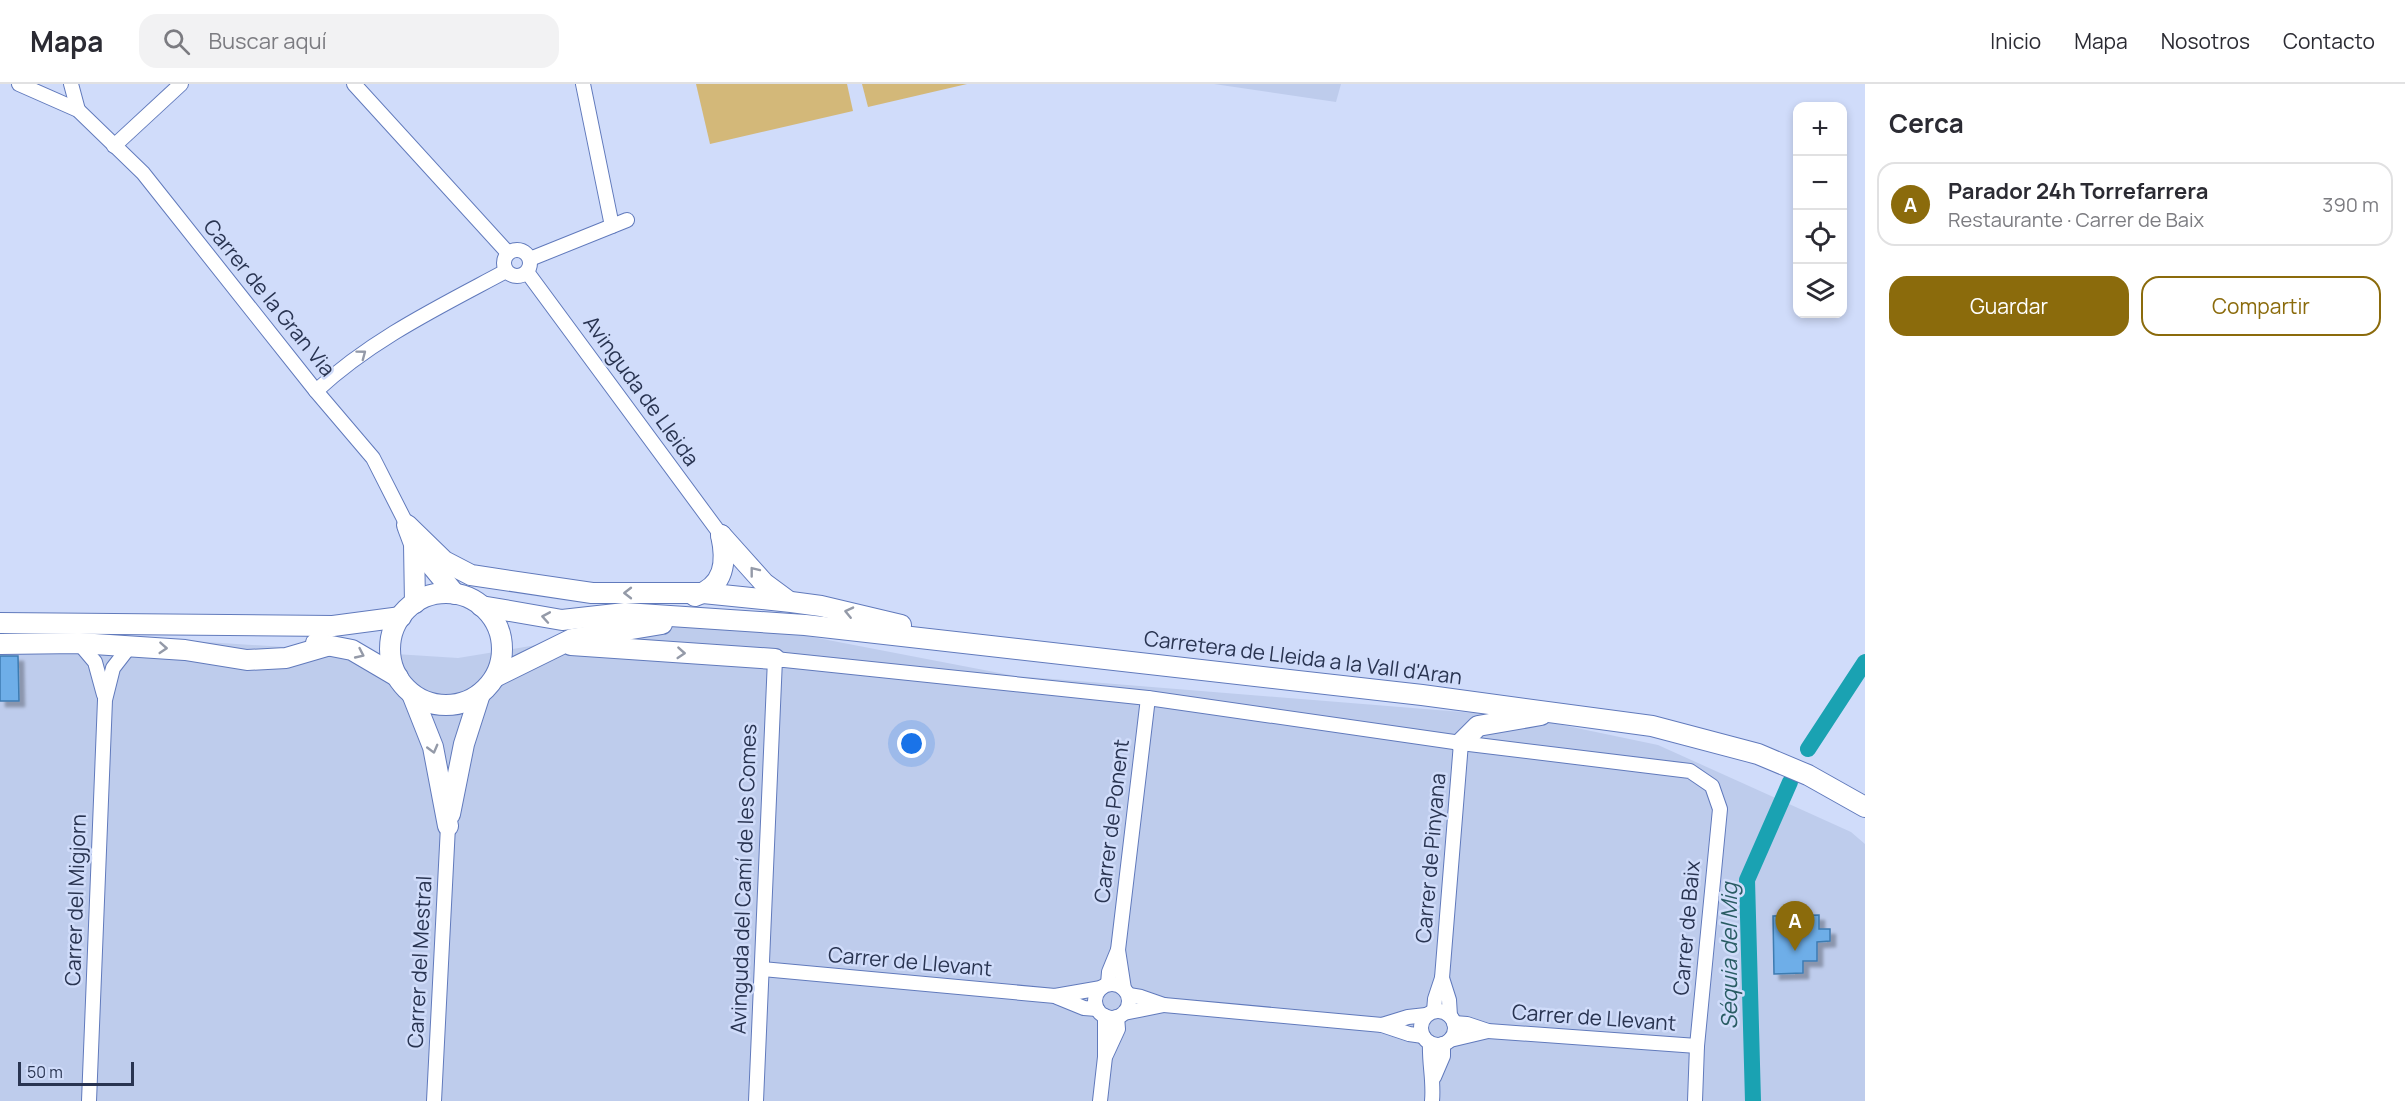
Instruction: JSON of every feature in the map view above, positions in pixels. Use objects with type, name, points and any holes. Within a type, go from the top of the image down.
[{"type":"main road","points":[[410,535],[444,561],[471,575],[592,592],[703,593],[821,606],[987,645]]},
{"type":"main road","points":[[410,535],[455,594]]},
{"type":"main road","points":[[410,535],[415,603]]},
{"type":"main road","points":[[448,826],[434,747],[412,694],[398,677],[392,663],[393,632],[401,617],[415,603],[435,595],[455,594],[481,606],[562,620],[625,613],[674,603],[703,593],[720,578],[725,567],[726,554],[721,535]]},
{"type":"main road","points":[[721,535],[764,583],[791,602]]},
{"type":"main road","points":[[412,694],[428,702],[446,705],[464,702],[480,694],[495,677],[501,662],[501,639],[492,617],[481,606]]},
{"type":"main road","points":[[625,613],[719,618]]},
{"type":"main road","points":[[0,623],[242,627],[333,626],[401,617]]},
{"type":"main road","points":[[495,677],[560,645],[586,635],[632,627],[719,618]]},
{"type":"main road","name":"Carretera de Lleida a la Vall d'Aran","points":[[719,618],[987,645],[1652,726],[1737,748],[1808,775],[1865,807]]},
{"type":"main road","points":[[242,627],[352,650],[398,677]]},
{"type":"main road","points":[[0,644],[79,643],[130,646],[186,650],[248,660],[286,658],[327,646]]},
{"type":"main road","points":[[560,645],[775,659]]},
{"type":"main road","points":[[448,826],[464,744],[480,694]]},
{"type":"main road","points":[[1461,742],[1478,726],[1551,712]]},
{"type":"street","points":[[71,84],[78,110]]},
{"type":"street","points":[[114,146],[126,132],[181,84]]},
{"type":"street","points":[[354,84],[508,253]]},
{"type":"street","points":[[583,84],[612,226]]},
{"type":"street","points":[[26,85],[78,110]]},
{"type":"street","name":"Carrer de la Gran Via","points":[[78,110],[143,173],[316,391],[374,458],[410,535]]},
{"type":"street","points":[[508,253],[503,263],[506,271],[516,277],[528,266],[627,220]]},
{"type":"street","points":[[508,253],[521,251],[528,266]]},
{"type":"street","name":"Avinguda de Lleida","points":[[528,266],[721,535]]},
{"type":"street","points":[[316,391],[379,342],[506,271]]},
{"type":"street","name":"Carrer del Migjorn","points":[[79,643],[97,665],[105,700]]},
{"type":"street","name":"Carrer del Migjorn","points":[[89,1101],[105,700],[113,668],[130,646]]},
{"type":"street","points":[[775,659],[1148,698],[1461,742]]},
{"type":"street","name":"Avinguda del Camí de les Comes","points":[[756,1101],[775,659]]},
{"type":"street","name":"Carrer de Ponent","points":[[1111,1014],[1095,998],[1105,986],[1118,950],[1148,698]]},
{"type":"street","name":"Carrer de Baix","points":[[1461,742],[1690,771],[1712,786],[1720,809],[1697,1046],[1695,1101]]},
{"type":"street","name":"Carrer de Pinyana","points":[[1436,1041],[1421,1025],[1430,1013],[1442,978],[1461,742]]},
{"type":"street","name":"Carrer del Mestral","points":[[434,1101],[448,826]]},
{"type":"street","name":"Carrer de Ponent","points":[[1118,950],[1126,992]]},
{"type":"street","name":"Carrer de Llevant","points":[[762,969],[1055,996],[1105,986],[1164,1005],[1382,1025],[1436,1041],[1488,1032],[1697,1046]]},
{"type":"street","name":"Carrer de Pinyana","points":[[1442,978],[1452,1019]]},
{"type":"street","points":[[1100,1101],[1111,1014],[1129,1005],[1126,992]]},
{"type":"street","name":"Carrer de Llevant","points":[[1055,996],[1084,1008],[1111,1014],[1164,1005]]},
{"type":"street","name":"Carrer de Llevant","points":[[1382,1025],[1430,1013],[1488,1032]]},
{"type":"street","points":[[1432,1101],[1434,1077],[1429,1062],[1436,1041],[1455,1032],[1452,1019]]},
{"type":"shaded area","points":[[696,84],[847,84],[853,111],[710,144]]},
{"type":"shaded area","points":[[862,84],[967,84],[868,107]]},
{"type":"shaded area","points":[[1214,84],[1341,84],[1336,102]]},
{"type":"shaded area","points":[[670,623],[781,631],[1015,676],[1524,717],[1658,745],[1851,832],[1865,844],[1865,1101],[0,1101],[0,640],[81,634],[458,658]]},
{"type":"building","points":[[0,656],[18,656],[19,701],[0,701]]},
{"type":"building","points":[[1819,915],[1819,929],[1830,929],[1830,941],[1817,942],[1817,961],[1803,961],[1803,973],[1774,974],[1773,916]]},
{"type":"waterway","name":"Séquia del Mig","points":[[1808,749],[1865,662]]},
{"type":"waterway","name":"Séquia del Mig","points":[[1753,1101],[1747,880],[1790,782]]},
{"type":"place","name":"Parador 24h Torrefarrera","points":[[1795,951]]}]
